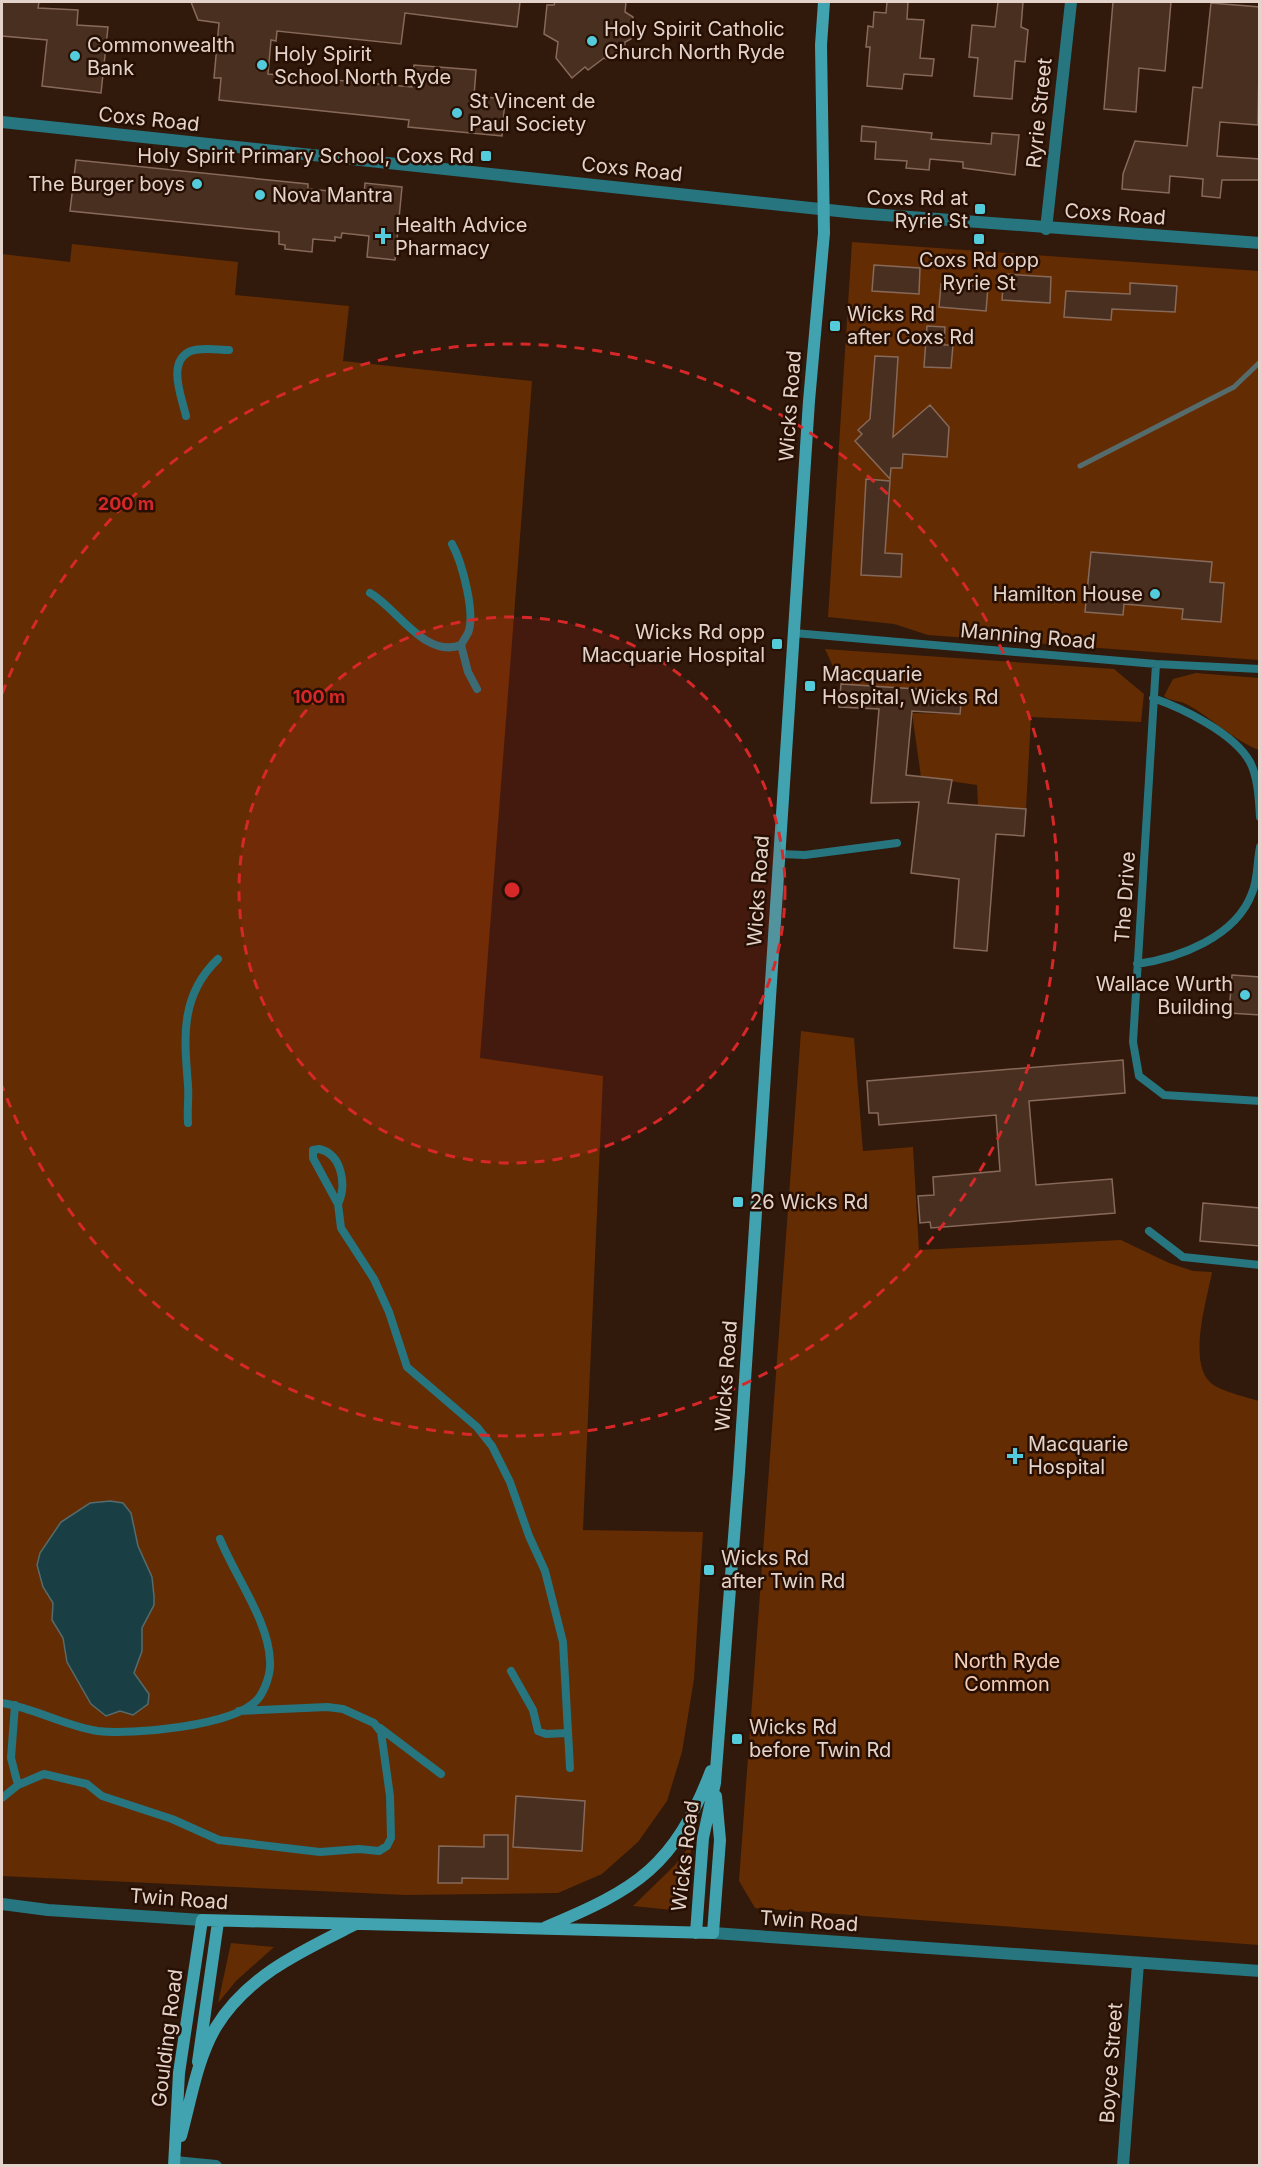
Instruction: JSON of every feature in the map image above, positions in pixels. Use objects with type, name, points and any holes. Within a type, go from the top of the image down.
[{"type":"main road","name":"Wicks Road","points":[[696,1933],[703,1838],[715,1783],[739,1473],[824,208],[821,45],[824,2]]},
{"type":"main road","points":[[540,1929],[612,1898],[651,1870],[694,1814],[717,1756]]},
{"type":"main road","name":"Wicks Road","points":[[714,1933],[720,1840],[715,1783]]},
{"type":"main road","name":"Twin Road","points":[[202,1920],[714,1933]]},
{"type":"main road","name":"Goulding Road","points":[[175,2164],[179,2073],[202,1920]]},
{"type":"main road","points":[[197,2075],[218,1922]]},
{"type":"main road","name":"Twin Road","points":[[253,1984],[295,1955],[355,1925]]},
{"type":"main road","name":"Goulding Road","points":[[175,2164],[197,2075],[216,2028],[253,1984]]},
{"type":"street","name":"Ryrie Street","points":[[1046,229],[1071,2]]},
{"type":"street","name":"Coxs Road","points":[[2,122],[824,208],[1046,229],[1260,243]]},
{"type":"street","name":"Twin Road","points":[[2,1904],[48,1910],[202,1920]]},
{"type":"street","name":"Twin Road","points":[[714,1933],[1260,1971]]},
{"type":"street","name":"Boyce Street","points":[[1123,2166],[1138,1963]]},
{"type":"street","points":[[175,2164],[216,2166]]},
{"type":"lane","points":[[186,416],[177,375],[182,359],[192,351],[229,350]]},
{"type":"lane","points":[[370,593],[381,599],[426,640],[444,648],[460,645],[469,632],[470,622],[467,593],[452,544]]},
{"type":"lane","name":"Manning Road","points":[[794,633],[1156,664],[1260,669]]},
{"type":"lane","points":[[460,645],[468,672],[477,689]]},
{"type":"lane","name":"The Drive","points":[[1156,664],[1133,1041],[1139,1076],[1164,1095],[1260,1101]]},
{"type":"lane","points":[[1153,698],[1178,706],[1237,744],[1250,763],[1259,797],[1260,817]]},
{"type":"lane","points":[[1250,763],[1260,759]]},
{"type":"lane","points":[[780,854],[805,855],[897,843]]},
{"type":"lane","points":[[1137,964],[1185,954],[1204,943],[1235,919],[1252,893],[1260,847]]},
{"type":"lane","points":[[188,1123],[185,1031],[193,994],[200,978],[218,959]]},
{"type":"lane","points":[[338,1204],[313,1158],[313,1150],[325,1150],[340,1167],[342,1178],[338,1204],[341,1228],[375,1279],[407,1367],[477,1427],[492,1446],[510,1482],[548,1581],[563,1642],[570,1768]]},
{"type":"lane","points":[[1149,1231],[1183,1257],[1260,1265]]},
{"type":"lane","points":[[220,1539],[260,1625],[270,1662],[268,1677],[258,1699],[239,1711]]},
{"type":"lane","points":[[511,1671],[533,1710],[538,1731],[546,1734],[567,1733]]},
{"type":"lane","points":[[2,1702],[58,1721],[100,1731],[186,1726],[239,1711],[327,1707],[343,1709],[374,1723],[441,1774]]},
{"type":"lane","points":[[15,1705],[11,1758],[18,1785]]},
{"type":"lane","points":[[2,1798],[18,1785],[44,1774],[87,1784],[102,1796],[172,1819],[219,1840],[320,1852],[359,1849],[379,1851],[387,1846],[391,1838],[392,1811],[381,1732],[374,1723]]},
{"type":"green space","points":[[852,242],[1259,271],[1259,660],[928,635],[894,624],[828,617]]},
{"type":"green space","points":[[72,244],[238,262],[235,295],[349,306],[343,361],[532,381],[480,1058],[603,1076],[583,1530],[703,1532],[694,1679],[682,1752],[667,1801],[638,1842],[602,1874],[558,1893],[405,1895],[2,1876],[2,254],[70,262]]},
{"type":"green space","points":[[825,649],[1114,669],[1144,694],[1141,722],[1031,717],[1026,809],[978,806],[977,785],[921,777],[912,713],[960,714],[962,692],[841,684]]},
{"type":"green space","points":[[1196,673],[1259,678],[1259,750],[1249,746],[1186,704],[1164,696],[1173,679]]},
{"type":"green space","name":"North Ryde Common","points":[[801,1031],[854,1038],[863,1151],[913,1147],[919,1250],[1121,1240],[1169,1263],[1193,1271],[1212,1272],[1200,1333],[1201,1365],[1206,1377],[1215,1386],[1259,1401],[1259,1945],[755,1908],[739,1881]]},
{"type":"green space","points":[[692,1843],[682,1911],[633,1906],[675,1865]]},
{"type":"green space","points":[[231,1943],[274,1947],[236,1981],[218,2003]]},
{"type":"water","points":[[110,1501],[123,1503],[131,1513],[138,1546],[152,1577],[154,1605],[142,1628],[142,1651],[134,1673],[149,1694],[148,1704],[133,1715],[120,1711],[106,1716],[91,1704],[67,1662],[63,1638],[52,1620],[53,1603],[43,1587],[37,1565],[40,1553],[61,1522],[90,1503]]},
{"type":"building","name":"Commonwealth Bank","points":[[2,2],[39,2],[38,8],[78,10],[77,25],[108,27],[101,93],[42,86],[47,40],[2,36]]},
{"type":"building","points":[[191,2],[520,2],[517,27],[405,13],[401,44],[277,31],[276,41],[271,40],[268,74],[412,87],[414,65],[476,70],[474,96],[505,99],[502,136],[408,127],[409,120],[219,100],[221,78],[214,78],[219,23],[198,20]]},
{"type":"building","name":"Holy Spirit Catholic Church North Ryde","points":[[555,2],[626,2],[625,12],[633,17],[631,39],[625,42],[624,56],[609,60],[604,58],[588,70],[585,67],[572,78],[556,58],[558,42],[544,34],[547,5],[554,5]]},
{"type":"building","points":[[887,2],[908,2],[907,19],[924,20],[920,58],[934,59],[932,76],[904,74],[902,89],[867,86],[870,47],[866,47],[868,26],[873,27],[874,12],[886,13]]},
{"type":"building","points":[[998,2],[1023,2],[1021,27],[1028,30],[1025,62],[1015,61],[1012,99],[974,96],[978,58],[969,57],[972,25],[995,27]]},
{"type":"building","points":[[1113,2],[1171,2],[1165,71],[1139,68],[1136,112],[1104,109]]},
{"type":"building","points":[[1211,3],[1260,7],[1258,125],[1220,122],[1217,156],[1260,159],[1260,180],[1222,180],[1220,198],[1202,196],[1203,179],[1170,176],[1169,193],[1122,189],[1123,174],[1135,141],[1187,146],[1193,87],[1202,88]]},
{"type":"building","points":[[862,126],[932,133],[931,139],[991,144],[992,133],[1019,135],[1015,175],[963,168],[963,162],[930,159],[929,170],[906,168],[907,161],[875,159],[876,142],[861,141]]},
{"type":"building","points":[[76,160],[308,184],[308,189],[364,194],[365,183],[402,187],[395,260],[367,257],[369,236],[342,233],[341,238],[335,237],[335,241],[313,239],[312,252],[285,249],[285,245],[279,244],[279,232],[70,211]]},
{"type":"building","points":[[874,265],[920,268],[919,294],[872,291]]},
{"type":"building","points":[[1004,274],[1051,277],[1050,303],[1002,300]]},
{"type":"building","points":[[1130,283],[1177,286],[1175,312],[1112,309],[1111,320],[1064,317],[1066,291],[1130,294]]},
{"type":"building","points":[[941,284],[988,287],[986,311],[939,307]]},
{"type":"building","points":[[927,326],[945,327],[944,345],[953,345],[951,368],[924,367]]},
{"type":"building","points":[[875,356],[898,357],[893,437],[930,405],[949,427],[947,457],[903,454],[902,468],[891,468],[890,479],[855,441],[862,434],[858,430],[870,419]]},
{"type":"building","points":[[866,479],[890,481],[885,553],[902,554],[901,577],[861,575]]},
{"type":"building","name":"Hamilton House","points":[[1091,552],[1212,562],[1210,582],[1224,583],[1221,622],[1182,619],[1183,609],[1124,604],[1123,615],[1085,612]]},
{"type":"building","points":[[841,684],[962,692],[960,714],[912,711],[906,775],[952,780],[948,803],[1026,809],[1024,836],[996,834],[987,951],[954,948],[959,879],[911,873],[919,802],[871,803],[879,709],[839,707]]},
{"type":"building","name":"Wallace Wurth Building","points":[[1232,975],[1260,977],[1260,1015],[1229,1013]]},
{"type":"building","points":[[1123,1060],[1125,1093],[1029,1101],[1036,1185],[1112,1179],[1115,1213],[931,1228],[930,1222],[920,1223],[918,1196],[934,1195],[933,1177],[1000,1171],[996,1115],[879,1125],[878,1113],[869,1113],[867,1081]]},
{"type":"building","points":[[1203,1203],[1260,1208],[1260,1246],[1200,1241]]},
{"type":"building","points":[[516,1796],[585,1801],[582,1851],[513,1847]]},
{"type":"building","points":[[484,1835],[508,1835],[508,1879],[462,1878],[462,1883],[438,1883],[439,1846],[484,1847]]},
{"type":"waterway","points":[[1080,466],[1234,387],[1260,362]]},
{"type":"place","name":"Holy Spirit Catholic Church North Ryde","points":[[592,41]]},
{"type":"place","name":"Commonwealth Bank","points":[[75,56]]},
{"type":"place","name":"Holy Spirit School North Ryde","points":[[262,65]]},
{"type":"place","name":"St Vincent de Paul Society","points":[[457,113]]},
{"type":"place","name":"Holy Spirit Primary School, Coxs Rd","points":[[486,156]]},
{"type":"place","name":"The Burger boys","points":[[197,184]]},
{"type":"place","name":"Nova Mantra","points":[[260,195]]},
{"type":"place","name":"Coxs Rd at Ryrie St","points":[[980,209]]},
{"type":"place","name":"Health Advice Pharmacy","points":[[383,236]]},
{"type":"place","name":"Coxs Rd opp Ryrie St","points":[[979,239]]},
{"type":"place","name":"Wicks Rd after Coxs Rd","points":[[835,326]]},
{"type":"place","name":"Hamilton House","points":[[1155,594]]},
{"type":"place","name":"Wicks Rd opp Macquarie Hospital","points":[[777,644]]},
{"type":"place","name":"Macquarie Hospital, Wicks Rd","points":[[810,686]]},
{"type":"place","name":"Wallace Wurth Building","points":[[1245,995]]},
{"type":"place","name":"26 Wicks Rd","points":[[738,1202]]},
{"type":"place","name":"Macquarie Hospital","points":[[1015,1456]]},
{"type":"place","name":"Wicks Rd after Twin Rd","points":[[709,1570]]},
{"type":"place","name":"Wicks Rd before Twin Rd","points":[[737,1739]]}]
